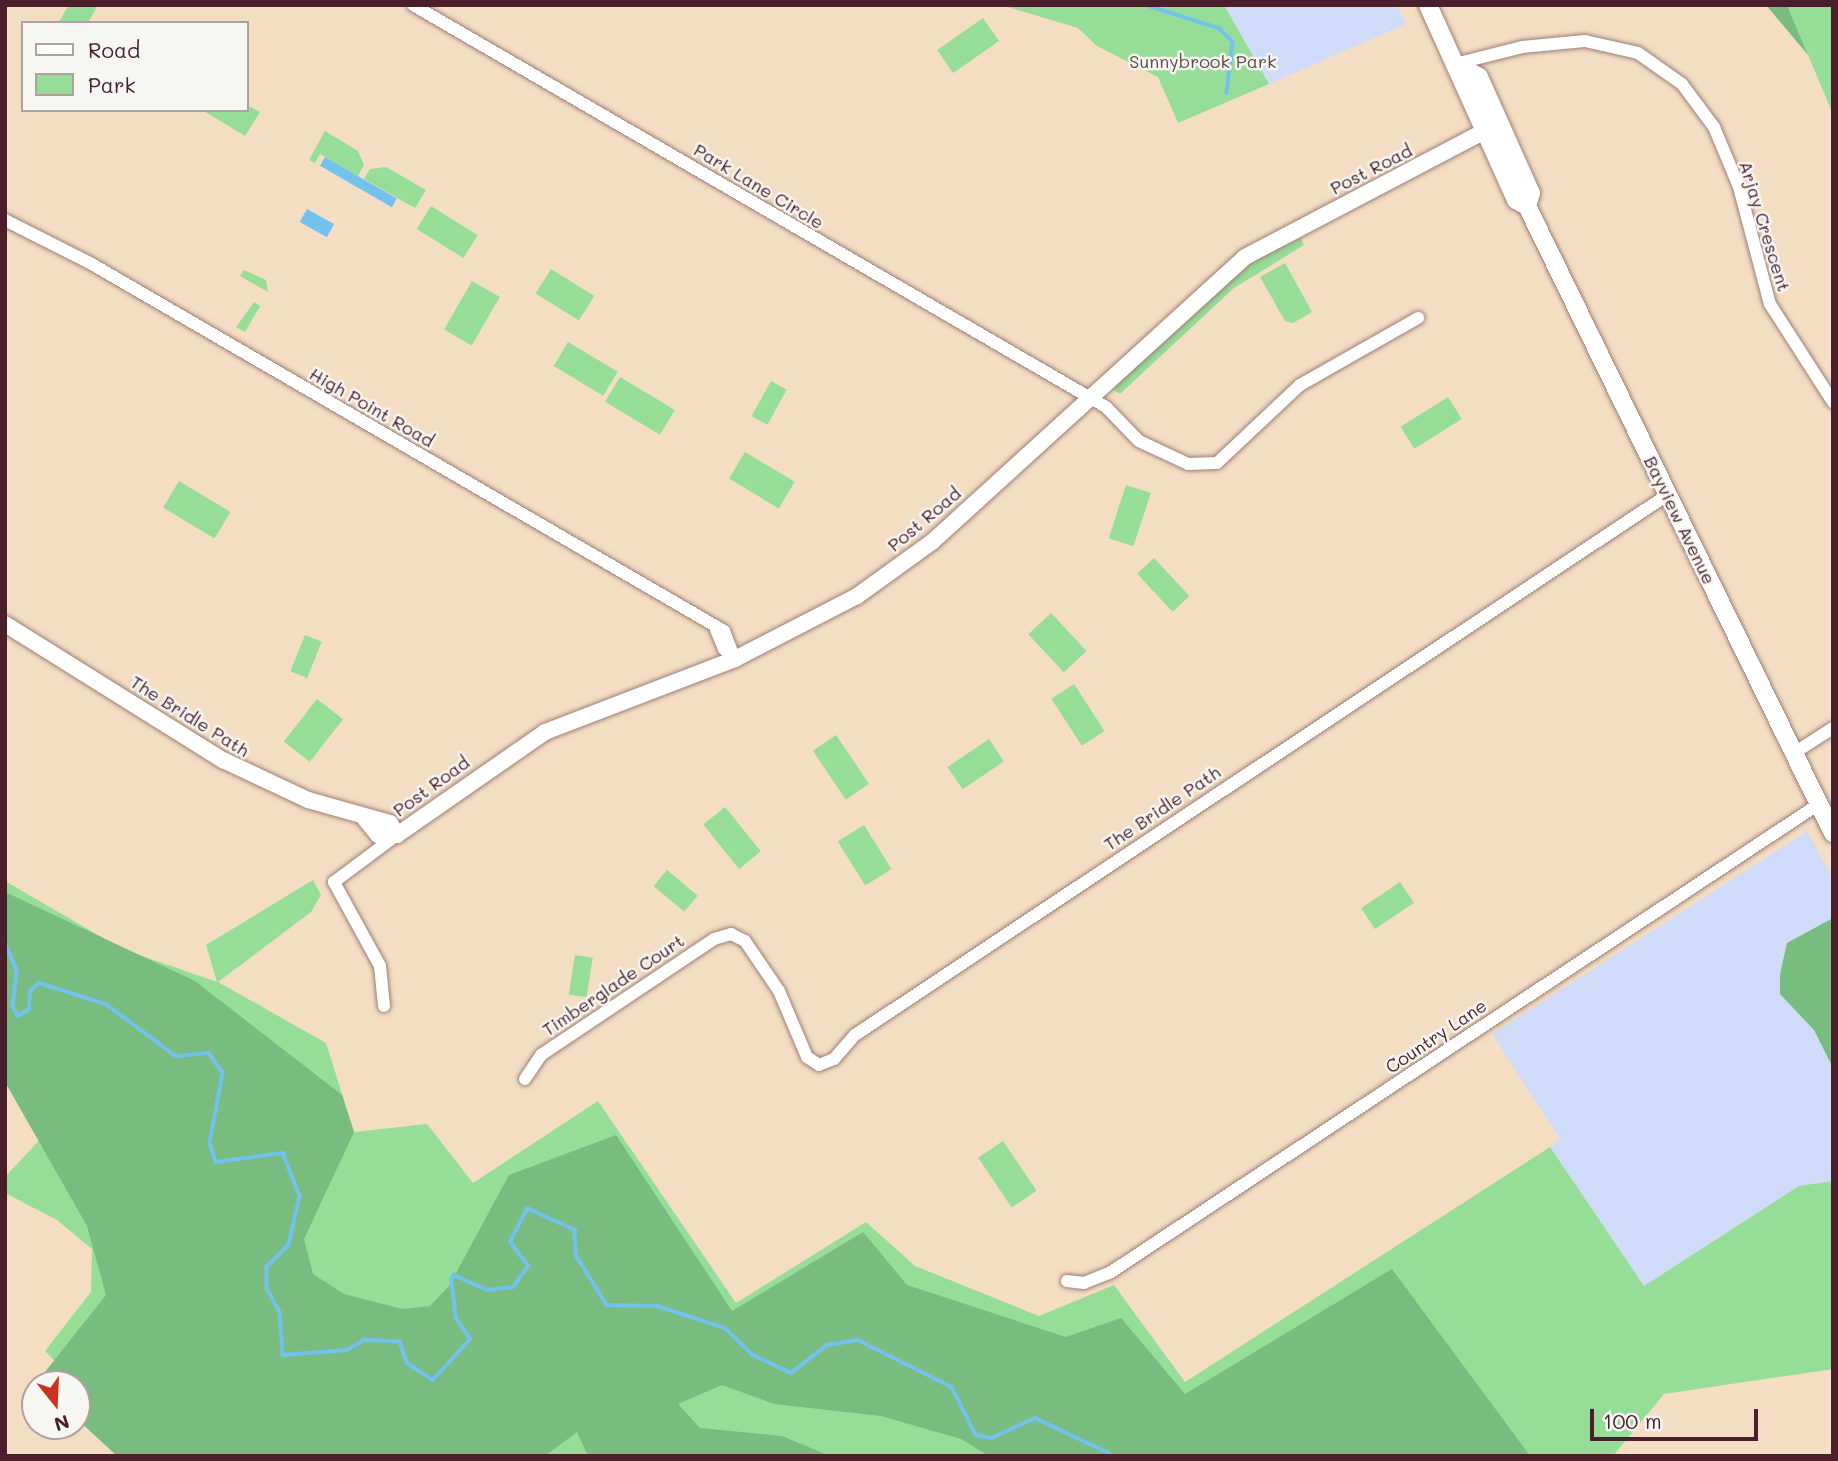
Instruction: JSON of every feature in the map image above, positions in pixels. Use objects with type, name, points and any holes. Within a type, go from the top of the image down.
[{"type":"main road","name":"Bayview Avenue","points":[[1428,5],[1483,133],[1516,200],[1527,206],[1833,833]]},
{"type":"main road","name":"Bayview Avenue","points":[[1455,64],[1479,77],[1531,193],[1527,206]]},
{"type":"street","name":"Park Lane Circle","points":[[413,5],[1088,397],[1160,455],[1206,468],[1311,377],[1418,318]]},
{"type":"street","name":"Arjay Crescent","points":[[1455,64],[1522,47],[1585,41],[1637,53],[1682,84],[1714,127],[1740,187],[1770,304],[1833,402]]},
{"type":"street","name":"Post Road","points":[[384,1006],[380,966],[334,882],[545,732],[733,655],[857,596],[932,542],[1088,397],[1245,257],[1500,124]]},
{"type":"street","name":"High Point Road","points":[[5,220],[90,263],[716,630],[729,638],[733,655]]},
{"type":"street","name":"The Bridle Path","points":[[731,934],[745,941],[779,991],[807,1057],[819,1065],[834,1059],[867,1027],[1667,495]]},
{"type":"street","name":"The Bridle Path","points":[[5,624],[223,760],[365,820],[378,835],[397,835]]},
{"type":"street","points":[[1794,753],[1833,728]]},
{"type":"street","name":"Country Lane","points":[[1067,1281],[1084,1283],[1111,1272],[1819,804]]},
{"type":"street","name":"Timberglade Court","points":[[525,1079],[541,1055],[714,939],[731,934]]},
{"type":"shaded area","points":[[1224,5],[1397,5],[1406,24],[1269,84]]},
{"type":"shaded area","points":[[1807,831],[1833,879],[1833,1181],[1799,1186],[1644,1286],[1550,1147],[1560,1139],[1492,1034]]},
{"type":"green space","points":[[69,5],[98,5],[89,21],[59,21]]},
{"type":"green space","name":"Sunnybrook Park","points":[[1001,5],[1224,5],[1269,84],[1178,123],[1158,77],[1097,46],[1078,28]]},
{"type":"green space","points":[[1766,5],[1787,5],[1808,55]]},
{"type":"green space","points":[[1787,5],[1833,5],[1833,114],[1808,55]]},
{"type":"green space","points":[[983,18],[999,41],[953,73],[937,50]]},
{"type":"green space","points":[[248,106],[260,112],[245,136],[205,112],[248,112]]},
{"type":"green space","points":[[325,131],[358,151],[364,165],[358,176],[320,154],[315,163],[309,160]]},
{"type":"green space","points":[[386,167],[426,190],[415,208],[364,179],[370,169]]},
{"type":"green space","points":[[431,206],[478,235],[463,258],[417,229]]},
{"type":"green space","points":[[1301,238],[1304,245],[1234,288],[1120,394],[1112,389],[1253,260]]},
{"type":"green space","points":[[1285,263],[1312,312],[1293,323],[1285,321],[1260,277]]},
{"type":"green space","points":[[551,269],[594,296],[579,321],[536,294]]},
{"type":"green space","points":[[244,270],[266,280],[268,292],[240,276]]},
{"type":"green space","points":[[472,281],[500,297],[472,345],[444,329]]},
{"type":"green space","points":[[254,302],[260,306],[245,332],[236,327]]},
{"type":"green space","points":[[568,342],[618,372],[603,396],[554,366]]},
{"type":"green space","points":[[620,377],[675,410],[660,435],[605,402]]},
{"type":"green space","points":[[771,381],[787,390],[767,425],[752,416]]},
{"type":"green space","points":[[1448,397],[1462,419],[1414,449],[1401,427]]},
{"type":"green space","points":[[745,452],[795,482],[779,508],[729,479]]},
{"type":"green space","points":[[179,481],[230,512],[214,538],[163,508]]},
{"type":"green space","points":[[1126,485],[1151,493],[1133,546],[1109,538]]},
{"type":"green space","points":[[1154,558],[1189,596],[1173,612],[1137,574]]},
{"type":"green space","points":[[1051,613],[1086,651],[1064,672],[1028,634]]},
{"type":"green space","points":[[305,635],[322,642],[307,678],[290,671]]},
{"type":"green space","points":[[1074,684],[1104,731],[1082,746],[1051,699]]},
{"type":"green space","points":[[317,699],[343,719],[310,762],[284,742]]},
{"type":"green space","points":[[836,735],[869,784],[846,800],[813,751]]},
{"type":"green space","points":[[989,739],[1004,761],[963,789],[948,767]]},
{"type":"green space","points":[[725,807],[761,851],[739,869],[703,825]]},
{"type":"green space","points":[[864,825],[892,869],[865,886],[838,841]]},
{"type":"green space","points":[[667,870],[698,896],[684,912],[654,886]]},
{"type":"green space","points":[[313,880],[321,895],[311,912],[218,982],[326,1043],[354,1132],[427,1124],[473,1183],[598,1101],[736,1303],[866,1222],[915,1266],[1039,1316],[1114,1285],[1185,1382],[1550,1147],[1644,1286],[1799,1186],[1833,1181],[1833,1369],[1664,1394],[1613,1456],[187,1456],[114,1422],[91,1398],[91,1370],[63,1370],[45,1351],[91,1292],[92,1249],[57,1220],[5,1193],[5,1177],[47,1132],[5,1039],[5,881],[122,949],[217,982],[206,945]]},
{"type":"green space","points":[[1400,882],[1414,903],[1375,929],[1361,908]]},
{"type":"green space","points":[[5,892],[195,981],[342,1095],[354,1132],[304,1239],[313,1274],[344,1294],[402,1309],[430,1306],[449,1286],[509,1175],[616,1135],[732,1311],[863,1232],[907,1285],[1066,1337],[1121,1318],[1185,1394],[1392,1269],[1530,1456],[989,1456],[961,1439],[881,1416],[774,1404],[722,1385],[678,1404],[700,1428],[782,1436],[830,1456],[588,1456],[577,1432],[545,1456],[117,1456],[91,1432],[91,1370],[47,1370],[106,1295],[87,1226],[5,1082]]},
{"type":"green space","points":[[1833,918],[1833,1068],[1814,1030],[1780,994],[1780,974],[1787,943]]},
{"type":"green space","points":[[575,955],[593,958],[587,997],[569,995]]},
{"type":"green space","points":[[1003,1141],[1037,1191],[1012,1208],[978,1158]]},
{"type":"water","points":[[325,157],[397,198],[392,207],[320,166]]},
{"type":"water","points":[[307,209],[334,224],[327,237],[300,222]]},
{"type":"waterway","points":[[1146,5],[1219,28],[1233,42],[1227,93]]},
{"type":"waterway","points":[[5,942],[17,970],[13,1007],[18,1016],[29,1009],[30,991],[39,983],[106,1004],[176,1056],[209,1053],[223,1073],[210,1143],[216,1162],[283,1153],[300,1196],[289,1245],[267,1267],[267,1288],[280,1312],[283,1355],[347,1350],[364,1340],[400,1341],[407,1363],[433,1380],[470,1339],[456,1319],[451,1280],[454,1275],[487,1290],[513,1287],[528,1266],[510,1242],[527,1208],[575,1230],[576,1255],[607,1305],[657,1306],[725,1328],[753,1355],[791,1373],[827,1345],[858,1340],[952,1387],[976,1435],[992,1438],[1035,1418],[1109,1453]]}]
